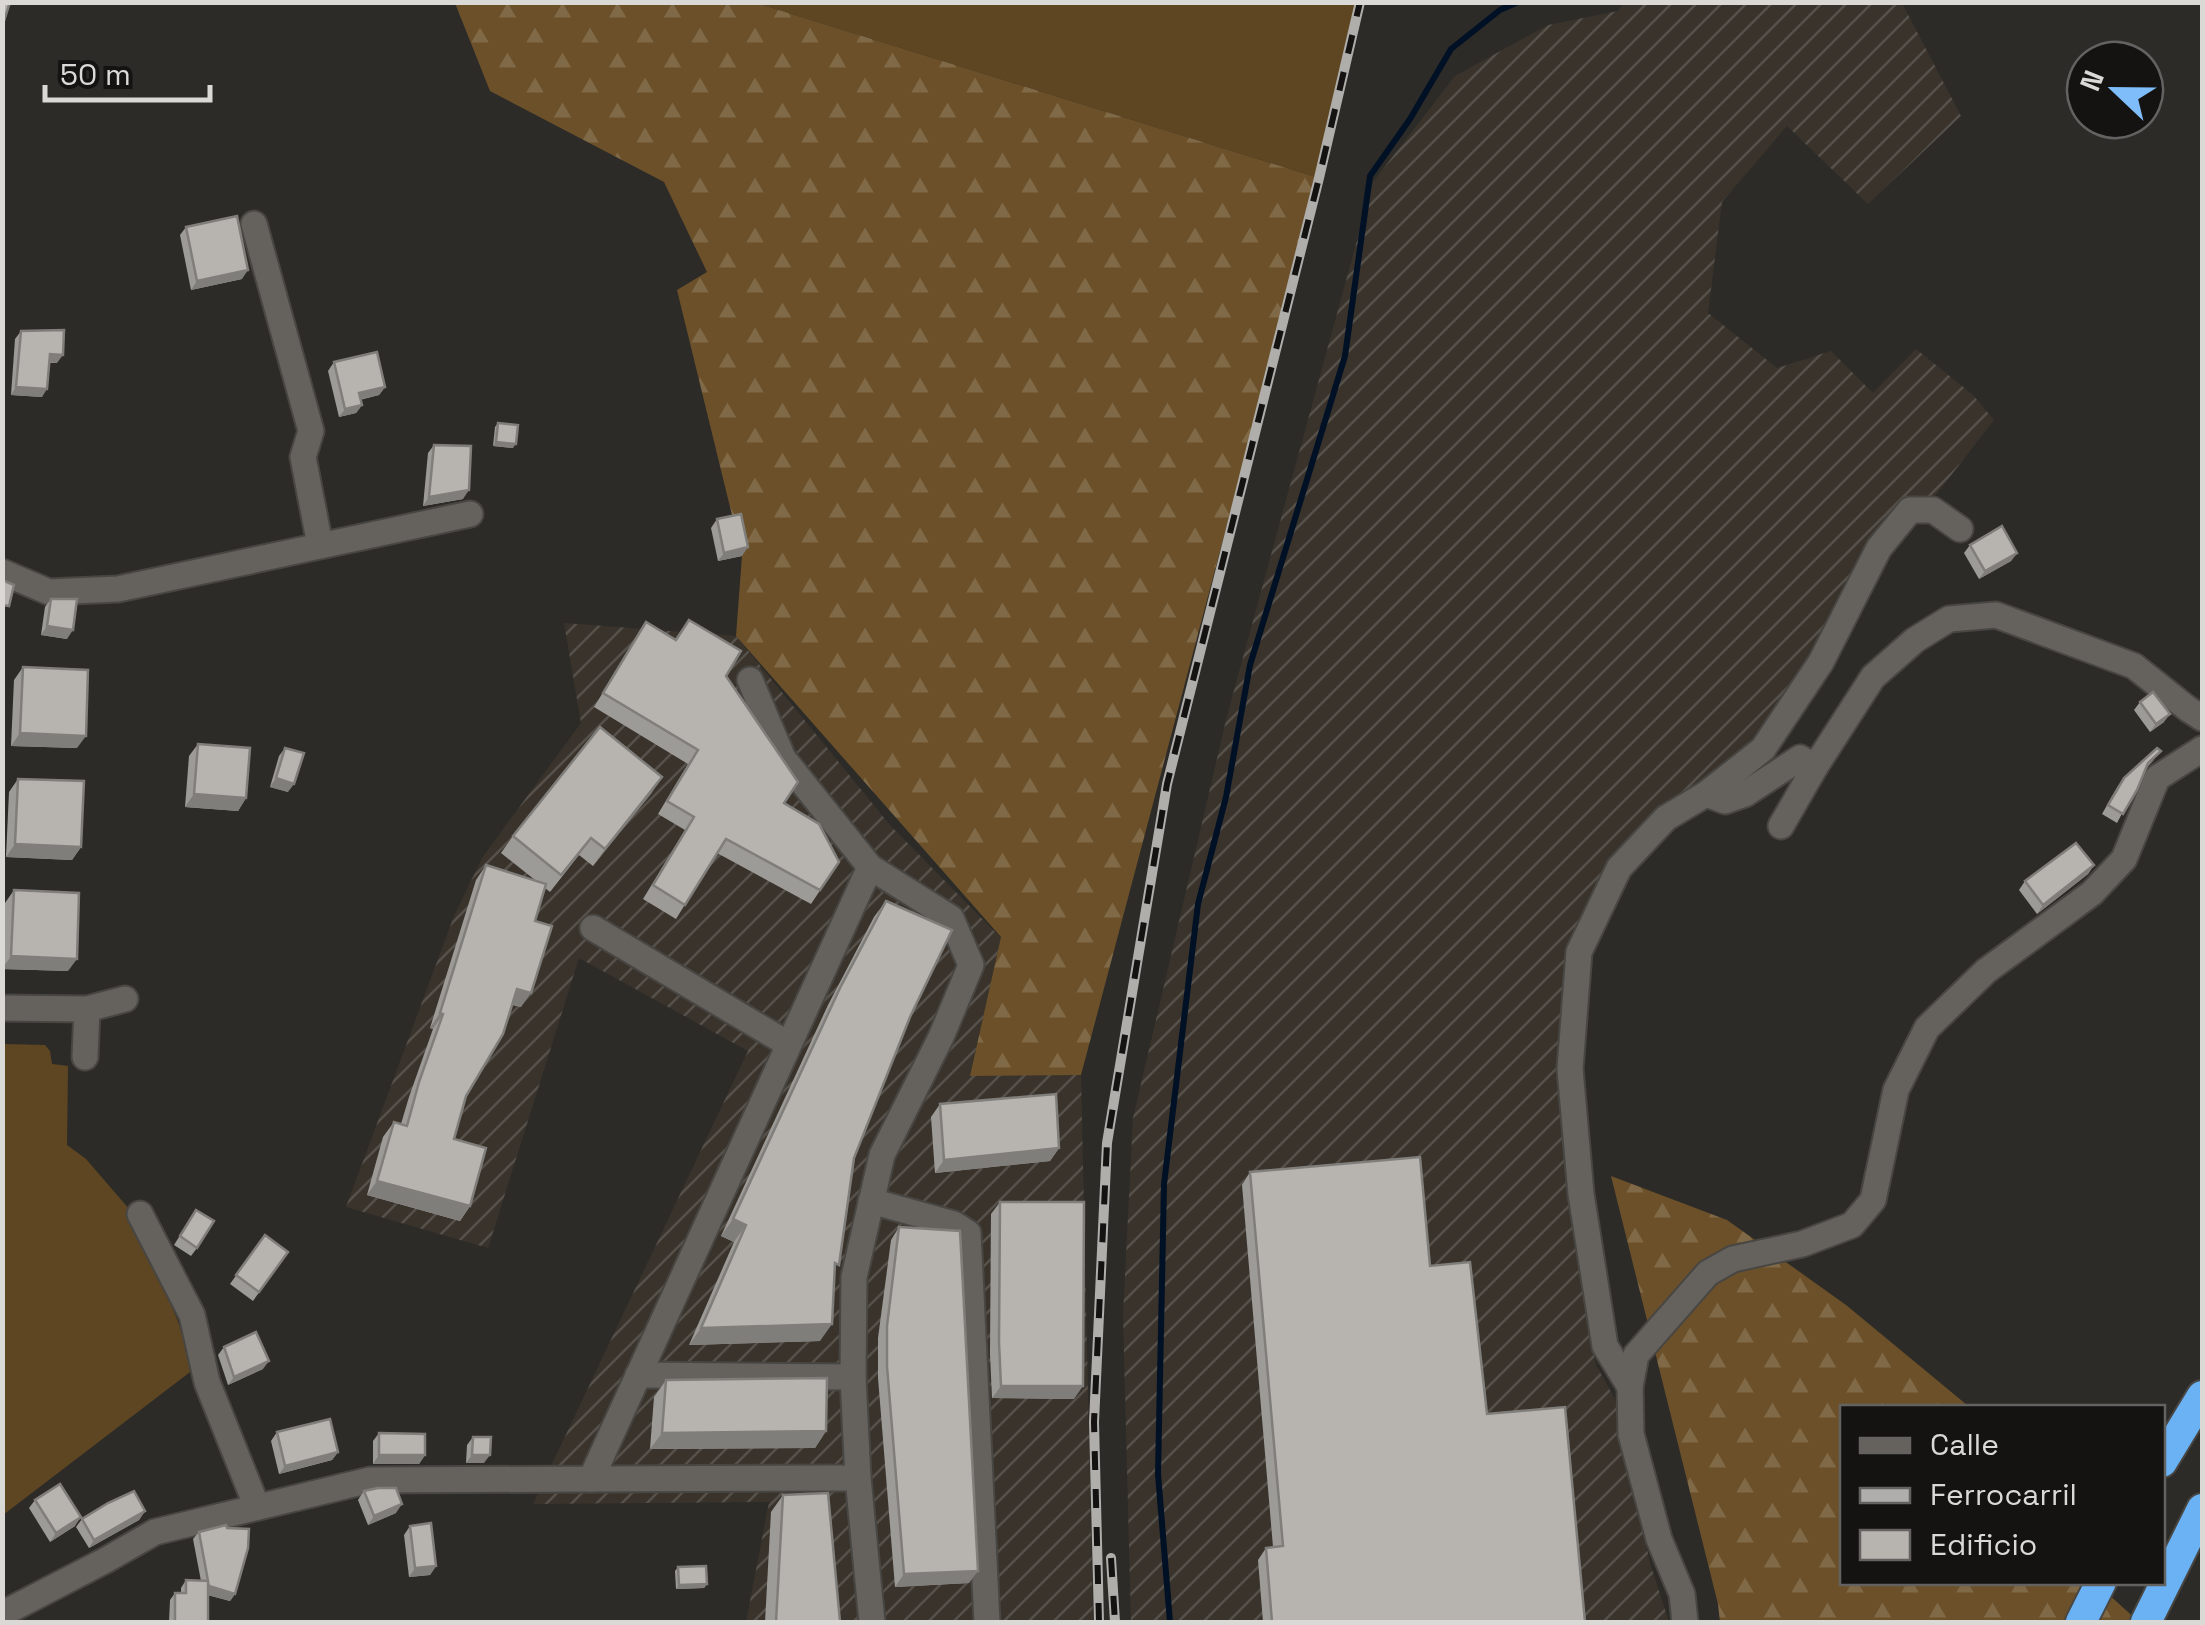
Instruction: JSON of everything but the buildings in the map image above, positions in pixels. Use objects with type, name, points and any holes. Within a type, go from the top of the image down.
[{"type":"highway","points":[[2165,1457],[2202,1396]]},
{"type":"highway","points":[[2165,1583],[2202,1508]]},
{"type":"highway","points":[[2081,1622],[2100,1585]]},
{"type":"highway","points":[[2146,1622],[2164,1585]]},
{"type":"street","points":[[254,224],[311,431],[303,457],[320,545]]},
{"type":"street","points":[[1630,1387],[1605,1346],[1580,1194],[1570,1069],[1578,952],[1619,868],[1666,818],[1706,794],[1763,750],[1821,662],[1879,548],[1910,510],[1932,510],[1960,529]]},
{"type":"street","points":[[2,572],[49,592],[118,589],[470,514]]},
{"type":"street","points":[[1781,826],[1873,677],[1915,640],[1949,618],[1996,615],[2134,666],[2202,718]]},
{"type":"street","points":[[750,680],[783,758],[870,867],[951,918],[971,965],[941,1037],[882,1155],[854,1277],[858,1478],[872,1622]]},
{"type":"street","points":[[1685,1622],[1682,1594],[1660,1539],[1631,1434],[1630,1387],[1636,1356],[1708,1273],[1733,1259],[1802,1244],[1852,1225],[1873,1200],[1896,1090],[1927,1028],[1986,970],[2092,893],[2124,859],[2157,778],[2202,749]]},
{"type":"street","points":[[1706,794],[1724,801],[1745,794],[1800,758],[1815,767]]},
{"type":"street","points":[[591,1479],[870,867]]},
{"type":"street","points":[[593,928],[788,1044]]},
{"type":"street","points":[[2,1008],[87,1008],[125,999]]},
{"type":"street","points":[[85,1058],[87,1008]]},
{"type":"street","points":[[871,1201],[954,1224],[968,1232],[987,1622]]},
{"type":"street","points":[[140,1214],[192,1315],[206,1382],[256,1508]]},
{"type":"street","points":[[638,1375],[853,1377]]},
{"type":"street","points":[[2,1614],[155,1532],[370,1480],[858,1478]]},
{"type":"shaded area","points":[[756,3],[1360,3],[1319,178]]},
{"type":"shaded area","points":[[1624,3],[1902,3],[1961,116],[1868,204],[1787,126],[1722,202],[1708,313],[1777,368],[1831,351],[1873,393],[1916,349],[1973,395],[1994,420],[1935,496],[1898,506],[1808,665],[1755,744],[1630,835],[1593,890],[1564,969],[1559,1061],[1581,1286],[1596,1365],[1615,1399],[1650,1563],[1669,1622],[1131,1622],[1123,1315],[1133,1118],[1227,716],[1373,182],[1455,76],[1548,25],[1618,11]]},
{"type":"shaded area","points":[[564,623],[736,636],[890,825],[1001,938],[970,1075],[1081,1075],[1093,1622],[746,1622],[769,1502],[533,1504],[748,1051],[579,958],[488,1248],[346,1207],[454,916],[482,858],[581,723]]},
{"type":"shaded area","points":[[3,1044],[45,1045],[52,1064],[68,1066],[67,1145],[86,1159],[130,1210],[194,1369],[3,1515]]},
{"type":"green space","points":[[455,3],[756,3],[1319,178],[1081,1075],[970,1076],[1001,937],[736,636],[742,556],[677,290],[707,272],[664,182],[490,91]]},
{"type":"green space","points":[[1611,1176],[1727,1220],[1846,1305],[1967,1405],[1840,1405],[1840,1585],[2098,1585],[2139,1622],[1720,1622]]},
{"type":"waterway","points":[[1170,1622],[1158,1474],[1164,1184],[1198,904],[1226,797],[1250,665],[1345,356],[1370,176],[1410,119],[1451,49],[1500,10],[1518,2]]},
{"type":"railway","points":[[1099,1622],[1094,1422],[1107,1143],[1167,784],[1360,2]]},
{"type":"railway","points":[[1111,1558],[1115,1622]]}]
